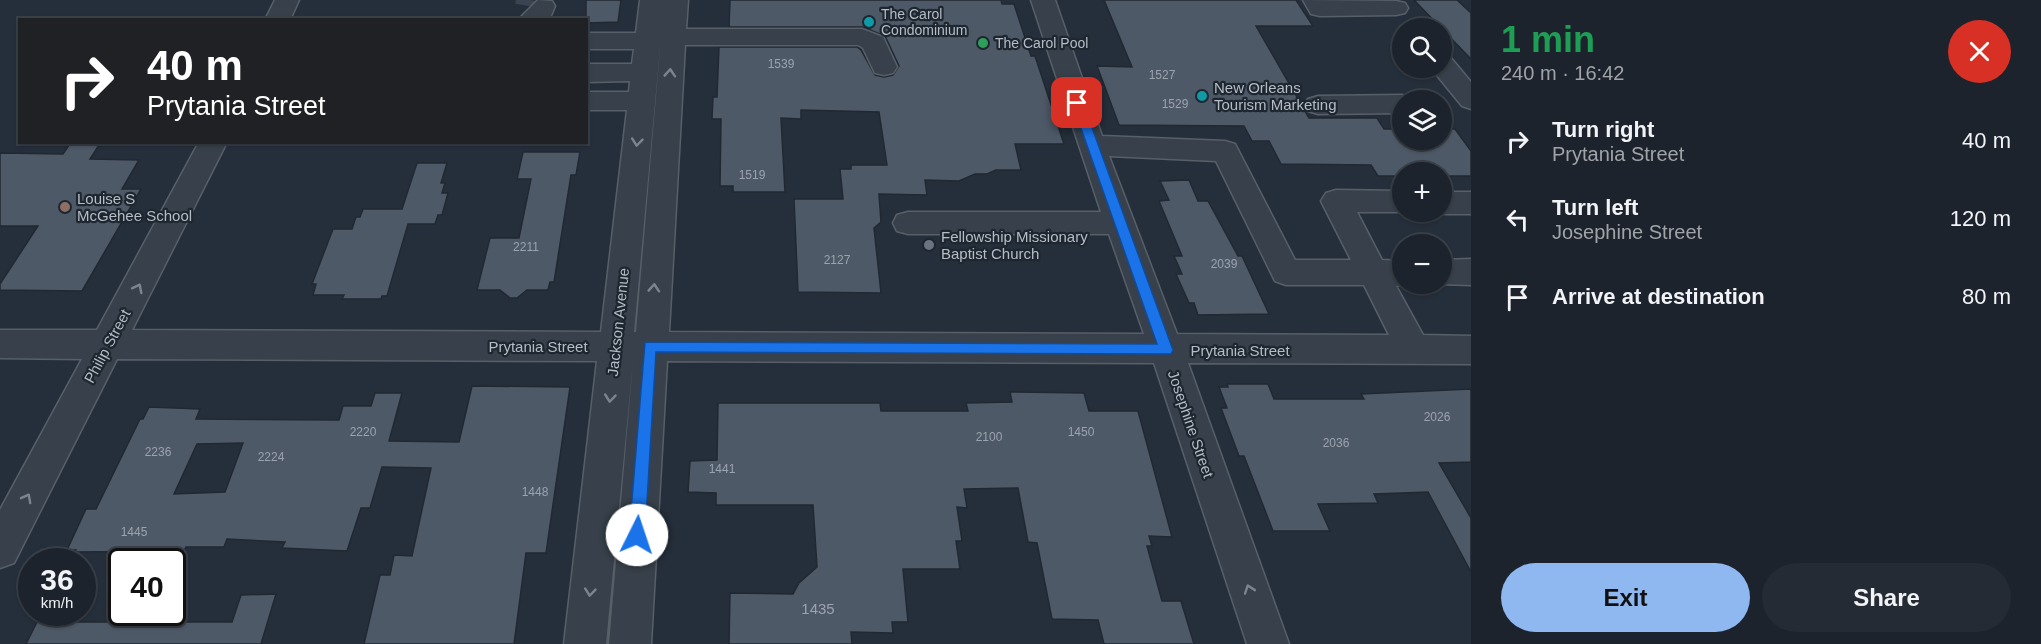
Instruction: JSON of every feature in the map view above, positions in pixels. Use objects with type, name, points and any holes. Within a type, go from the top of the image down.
[{"type":"street","points":[[278,18],[287,0]]},
{"type":"street","name":"Jackson Avenue","points":[[630,644],[650,346],[652,0]]},
{"type":"street","name":"Jackson Avenue","points":[[585,644],[615,346],[651,63],[676,0]]},
{"type":"street","name":"Josephine Street","points":[[1043,0],[1091,145],[1166,350],[1268,644]]},
{"type":"street","points":[[1318,4],[1393,4],[1405,18]]},
{"type":"street","points":[[588,74],[651,63],[862,37],[874,43],[884,67]]},
{"type":"street","points":[[588,42],[651,63]]},
{"type":"street","points":[[588,100],[651,63]]},
{"type":"street","points":[[1452,77],[1471,101]]},
{"type":"street","points":[[1452,102],[1471,101]]},
{"type":"street","points":[[1318,105],[1392,104]]},
{"type":"street","name":"Philip Street","points":[[0,549],[212,144]]},
{"type":"street","points":[[1091,145],[1225,151],[1286,272],[1388,273]]},
{"type":"street","points":[[1392,202],[1336,201],[1388,273],[1414,351]]},
{"type":"street","points":[[1452,203],[1471,203]]},
{"type":"street","points":[[908,223],[1120,223]]},
{"type":"street","points":[[1452,272],[1471,272]]},
{"type":"street","name":"Prytania Street","points":[[0,344],[1471,350]]},
{"type":"building","points":[[586,0],[621,0],[618,22],[588,23],[588,18],[586,18]]},
{"type":"building","points":[[730,0],[1001,0],[1002,4],[1014,4],[1031,56],[1035,56],[1064,144],[1015,144],[1021,170],[996,170],[987,174],[975,174],[959,181],[925,180],[927,195],[879,194],[881,222],[874,228],[881,293],[798,292],[794,199],[843,199],[840,169],[851,169],[851,165],[887,165],[879,112],[801,110],[801,119],[781,118],[785,192],[733,192],[733,186],[720,186],[721,119],[712,119],[713,97],[717,97],[719,47],[857,47],[875,75],[884,77],[893,75],[899,66],[885,36],[863,27],[729,27]]},
{"type":"building","name":"New Orleans Tourism Marketing","points":[[1104,0],[1296,0],[1313,26],[1256,26],[1309,118],[1377,118],[1384,129],[1392,129],[1392,150],[1452,150],[1452,129],[1455,129],[1471,151],[1471,176],[1452,176],[1452,162],[1392,162],[1392,176],[1378,176],[1371,165],[1281,164],[1269,141],[1252,141],[1244,126],[1119,125],[1097,66],[1132,67]]},
{"type":"building","points":[[1414,0],[1457,0],[1471,13],[1471,59],[1452,39],[1452,18],[1431,18]]},
{"type":"building","name":"Louise S McGehee School","points":[[70,144],[100,144],[90,159],[139,160],[122,189],[141,189],[82,291],[0,290],[0,284],[38,226],[0,226],[0,153],[63,154]]},
{"type":"building","points":[[523,152],[580,152],[576,175],[571,175],[554,282],[550,282],[548,290],[527,290],[517,298],[510,298],[500,290],[477,290],[490,238],[519,238],[531,179],[517,179]]},
{"type":"building","points":[[417,163],[447,163],[441,183],[445,183],[442,193],[448,193],[442,215],[438,215],[435,224],[408,224],[387,296],[382,296],[381,299],[342,299],[344,295],[313,295],[316,284],[312,284],[333,229],[352,229],[356,217],[360,217],[363,209],[402,209]]},
{"type":"building","points":[[1189,180],[1198,201],[1208,201],[1238,256],[1242,256],[1269,314],[1198,315],[1194,303],[1189,303],[1176,274],[1182,274],[1174,256],[1182,256],[1159,201],[1169,200],[1160,181]]},
{"type":"building","points":[[1227,384],[1268,384],[1274,399],[1364,399],[1361,394],[1471,389],[1471,462],[1439,463],[1471,518],[1471,572],[1428,492],[1374,494],[1378,503],[1318,504],[1330,531],[1273,531],[1244,456],[1239,456],[1221,408],[1227,408],[1219,387],[1228,387]]},
{"type":"building","points":[[472,386],[570,387],[546,553],[526,553],[514,644],[364,644],[380,575],[390,575],[394,555],[412,556],[431,468],[382,467],[370,508],[361,508],[347,551],[282,548],[285,542],[227,539],[224,547],[108,548],[108,552],[96,552],[96,548],[68,548],[86,509],[96,509],[140,419],[143,419],[149,407],[200,409],[196,419],[339,420],[343,406],[371,406],[375,393],[402,393],[389,441],[459,442]],"holes":[[[243,443],[225,492],[174,494],[197,444]]]},
{"type":"building","points":[[1010,392],[1084,393],[1089,411],[1138,411],[1172,537],[1149,536],[1152,546],[1147,546],[1162,601],[1181,601],[1194,644],[1104,644],[1098,620],[1052,619],[1037,543],[1028,542],[1018,488],[964,489],[967,508],[957,507],[962,541],[956,541],[960,569],[903,569],[908,622],[892,622],[893,633],[851,632],[852,644],[729,644],[730,593],[793,594],[799,583],[817,567],[813,505],[716,505],[716,493],[688,492],[690,461],[717,460],[718,403],[880,403],[881,411],[968,411],[966,403],[1012,402]]},
{"type":"building","points":[[276,594],[261,644],[26,644],[35,626],[96,626],[96,622],[108,622],[108,626],[186,626],[186,622],[232,622],[241,595]]},
{"type":"tunnel","points":[[529,6],[530,0]]},
{"type":"place","name":"The Carol Condominium","points":[[869,22]]},
{"type":"place","name":"The Carol Pool","points":[[983,43]]},
{"type":"place","name":"New Orleans Tourism Marketing","points":[[1202,96]]},
{"type":"place","name":"Louise S McGehee School","points":[[65,207]]},
{"type":"place","name":"Fellowship Missionary Baptist Church","points":[[929,245]]},
{"type":"route","points":[[637,535],[650,346],[1166,350],[1077,103]]}]
